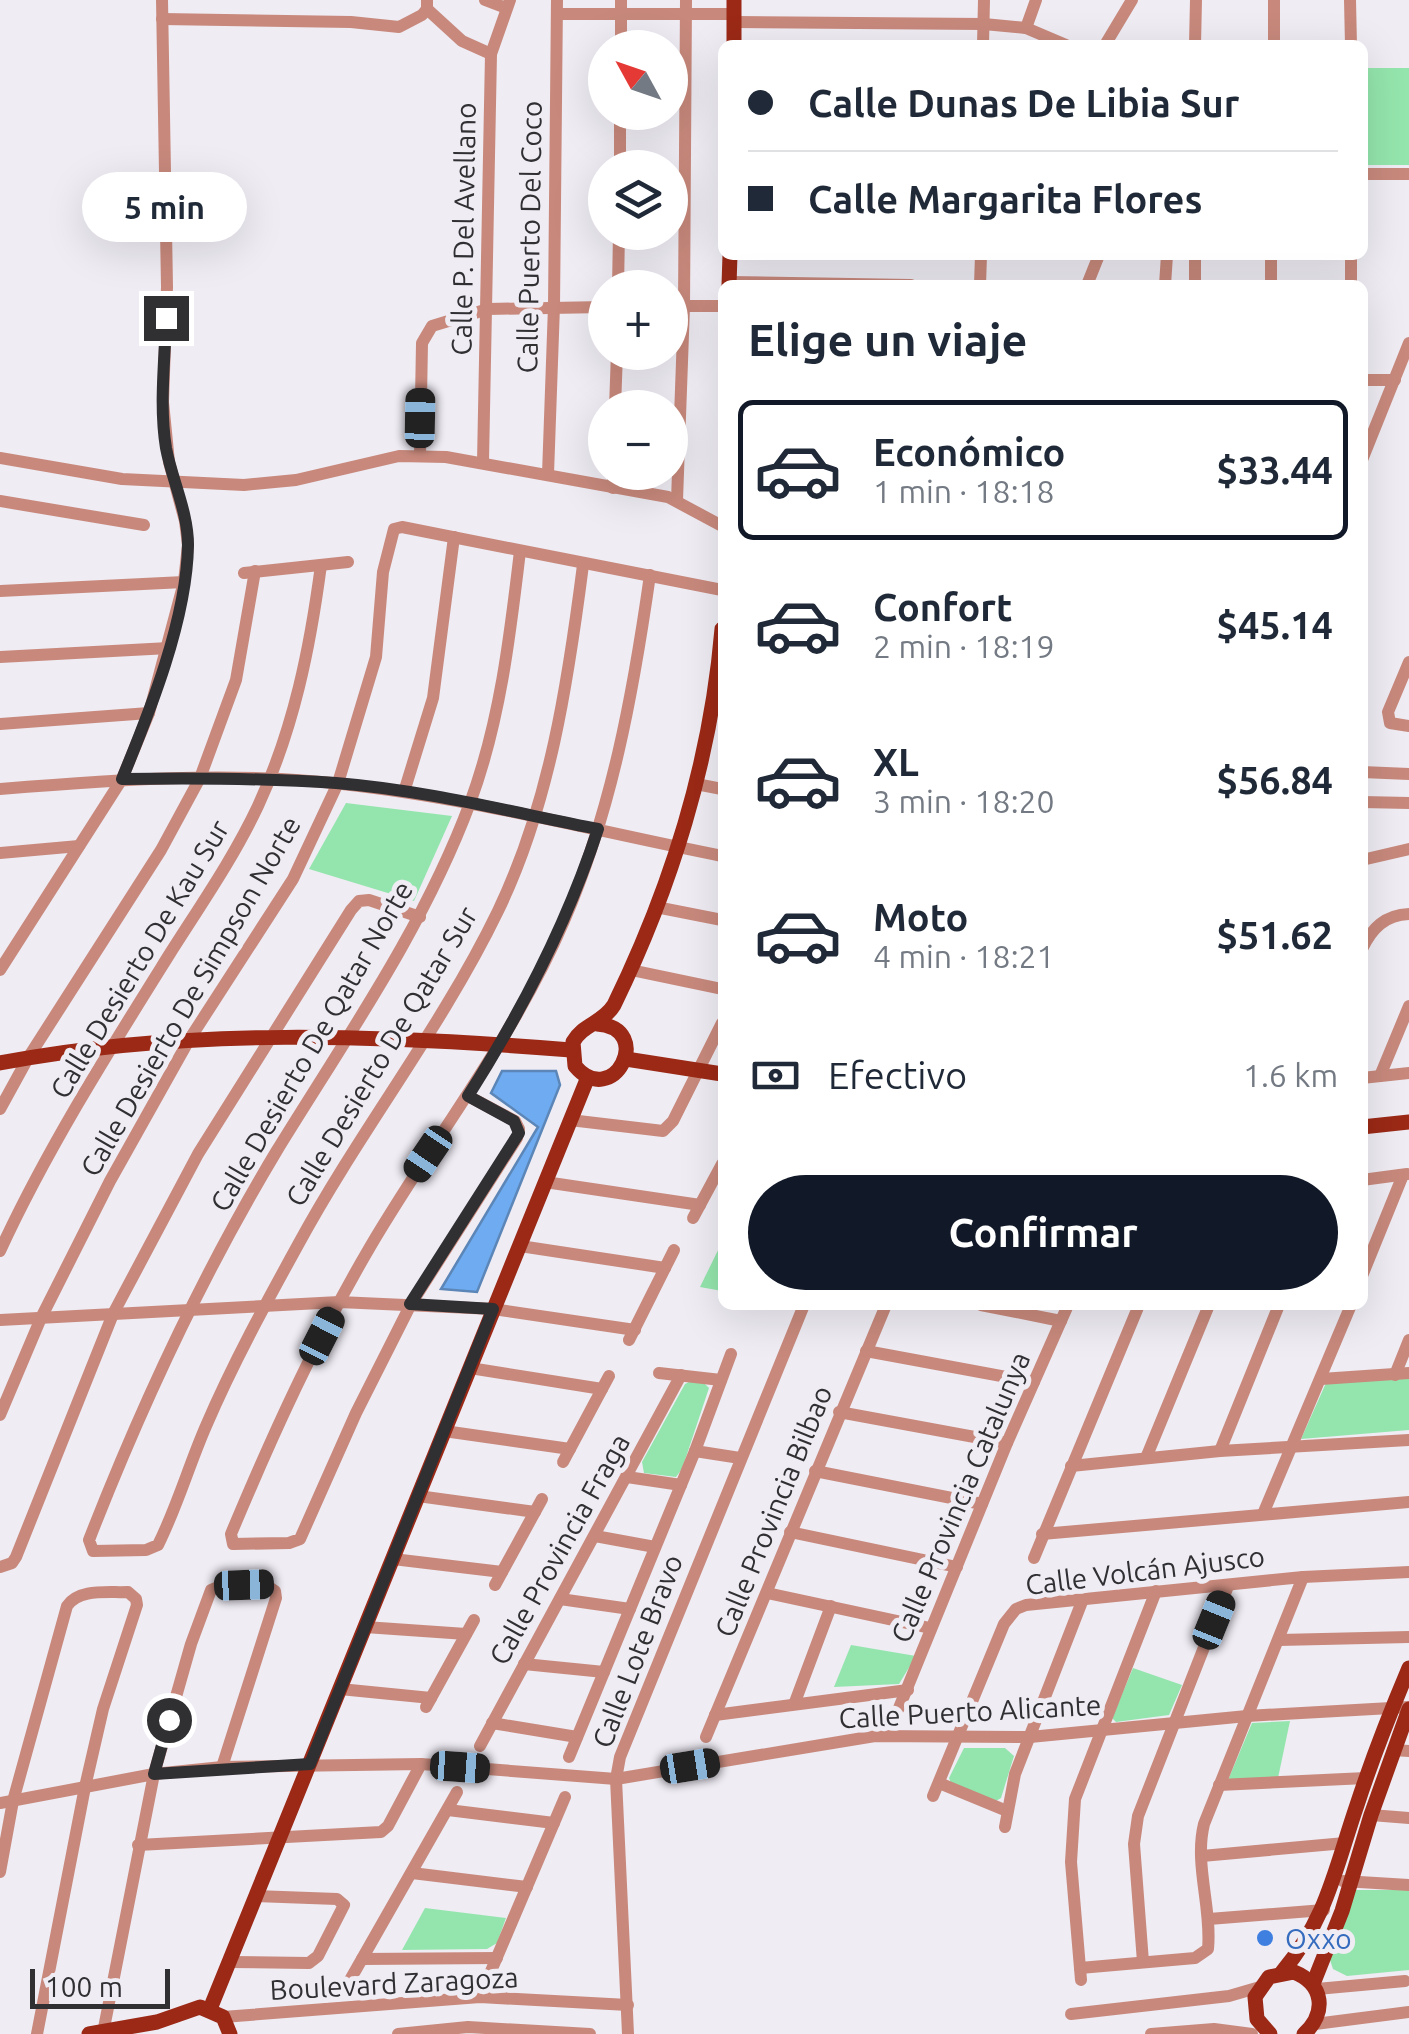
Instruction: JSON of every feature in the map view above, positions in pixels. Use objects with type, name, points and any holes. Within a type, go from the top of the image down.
[{"type":"main road","points":[[734,12],[734,40]]},
{"type":"main road","points":[[623,987],[620,1018],[626,1059],[615,1074],[588,1077],[575,1066],[572,1050],[577,1035],[611,1011],[631,970],[678,847],[716,723],[718,696]]},
{"type":"main road","points":[[596,1024],[613,1028],[624,1040]]},
{"type":"main road","points":[[0,1064],[114,1047],[270,1037],[426,1039],[572,1050]]},
{"type":"main road","points":[[626,1059],[718,1073]]},
{"type":"main road","points":[[216,2013],[255,1896],[588,1077]]},
{"type":"main road","points":[[1368,1125],[1409,1122]]},
{"type":"main road","points":[[1310,2029],[1320,2000],[1315,1986],[1344,1881],[1401,1750],[1409,1668]]},
{"type":"main road","points":[[1282,1972],[1344,1881],[1345,1843],[1366,1778],[1404,1707]]},
{"type":"main road","points":[[1270,2034],[1254,2027],[1255,1997],[1269,1977],[1294,1972],[1315,1986]]},
{"type":"main road","points":[[89,2034],[180,2015],[190,2009],[216,2013],[230,2034]]},
{"type":"main road","points":[[170,2034],[180,2015]]},
{"type":"street","points":[[0,970],[6,953],[122,779],[149,713],[184,582],[188,544],[166,443],[163,402],[167,288],[162,0]]},
{"type":"street","points":[[485,0],[508,4]]},
{"type":"street","points":[[983,40],[984,0]]},
{"type":"street","points":[[1026,28],[1036,0]]},
{"type":"street","points":[[1107,40],[1132,0]]},
{"type":"street","points":[[1195,40],[1196,0]]},
{"type":"street","points":[[1274,0],[1274,40]]},
{"type":"street","points":[[1350,0],[1351,40]]},
{"type":"street","points":[[162,19],[351,22],[389,28],[408,24],[426,4],[462,41],[492,54]]},
{"type":"street","name":"Calle P. Del Avellano","points":[[483,462],[492,54],[508,4]]},
{"type":"street","points":[[557,7],[686,7],[984,24],[1026,28],[1054,40]]},
{"type":"street","name":"Calle Puerto Del Coco","points":[[548,474],[557,7]]},
{"type":"street","points":[[678,270],[686,7]]},
{"type":"street","points":[[1368,174],[1409,174]]},
{"type":"street","points":[[688,306],[718,306]]},
{"type":"street","points":[[420,456],[422,344],[427,331],[437,323],[488,309],[588,307]]},
{"type":"street","points":[[1368,445],[1409,344]]},
{"type":"street","points":[[677,370],[677,500]]},
{"type":"street","points":[[1368,380],[1395,380]]},
{"type":"street","points":[[0,458],[174,484],[244,485],[296,480],[376,460],[420,456],[483,462],[588,483]]},
{"type":"street","points":[[623,490],[677,500],[718,524]]},
{"type":"street","points":[[0,501],[144,525]]},
{"type":"street","name":"Calle Desierto De Simpson Norte","points":[[0,1416],[42,1318],[110,1182],[189,1040],[293,879],[338,783],[376,657],[389,538],[394,529],[402,527],[454,537]]},
{"type":"street","points":[[404,792],[433,698],[454,537],[718,589]]},
{"type":"street","name":"Calle Desierto De Qatar Norte","points":[[89,1546],[136,1418],[188,1308],[275,1155],[420,917],[470,802],[502,680],[520,551]]},
{"type":"street","points":[[0,1109],[200,778],[236,680],[250,572],[348,562]]},
{"type":"street","name":"Calle Desierto De Kau Sur","points":[[0,1252],[114,1047],[232,857],[268,780],[305,669],[321,565]]},
{"type":"street","name":"Calle Desierto De Qatar Sur","points":[[89,1546],[100,1553],[153,1549],[161,1539],[217,1400],[265,1304],[350,1154],[426,1039],[500,907],[534,816],[563,700],[584,565]]},
{"type":"street","points":[[468,1096],[514,1121],[519,1133],[410,1304],[349,1426],[300,1539],[238,1546],[230,1539],[272,1436],[340,1302],[409,1183],[501,1044],[562,926],[598,829],[628,714],[650,576]]},
{"type":"street","points":[[0,591],[184,582]]},
{"type":"street","points":[[0,657],[169,648]]},
{"type":"street","points":[[1409,662],[1388,712],[1390,723],[1409,726]]},
{"type":"street","points":[[0,724],[149,713]]},
{"type":"street","points":[[1368,772],[1409,774]]},
{"type":"street","points":[[0,789],[122,779],[338,783],[470,802],[718,855]]},
{"type":"street","points":[[696,784],[718,788]]},
{"type":"street","points":[[1368,802],[1409,802]]},
{"type":"street","points":[[0,852],[79,846]]},
{"type":"street","points":[[1368,858],[1409,848]]},
{"type":"street","points":[[0,1567],[16,1557],[113,1314],[198,1154],[270,1037],[359,901],[369,900],[420,917]]},
{"type":"street","points":[[656,907],[718,919]]},
{"type":"street","points":[[1368,940],[1386,919],[1409,914]]},
{"type":"street","points":[[631,970],[718,988]]},
{"type":"street","points":[[1380,1076],[1409,1006]]},
{"type":"street","points":[[570,1120],[663,1131],[701,1070],[718,1032]]},
{"type":"street","points":[[1368,1077],[1409,1072]]},
{"type":"street","points":[[545,1182],[696,1212],[718,1171]]},
{"type":"street","points":[[1368,1179],[1406,1174]]},
{"type":"street","points":[[1368,1262],[1406,1174]]},
{"type":"street","points":[[520,1246],[665,1268]]},
{"type":"street","points":[[0,1320],[340,1302],[493,1309],[632,1335],[674,1250]]},
{"type":"street","name":"Calle Lote Bravo","points":[[628,2034],[616,1779],[629,1729],[802,1310]]},
{"type":"street","name":"Calle Provincia Bilbao","points":[[706,1737],[884,1310]]},
{"type":"street","points":[[1006,1310],[1061,1321]]},
{"type":"street","name":"Calle Provincia Catalunya","points":[[899,1708],[1066,1310]]},
{"type":"street","points":[[1034,1558],[1137,1310]]},
{"type":"street","points":[[1146,1458],[1207,1310]]},
{"type":"street","points":[[1220,1451],[1278,1310]]},
{"type":"street","points":[[1263,1514],[1349,1310]]},
{"type":"street","points":[[1321,1379],[1402,1374],[1409,1340]]},
{"type":"street","points":[[866,1351],[1034,1382]]},
{"type":"street","points":[[569,1757],[731,1354]]},
{"type":"street","points":[[444,1431],[566,1456],[605,1383],[470,1368]]},
{"type":"street","points":[[659,1373],[721,1380]]},
{"type":"street","name":"Calle Provincia Fraga","points":[[480,1746],[681,1375]]},
{"type":"street","points":[[840,1412],[1008,1443]]},
{"type":"street","points":[[1071,1466],[1220,1451],[1409,1440]]},
{"type":"street","points":[[695,1451],[740,1458]]},
{"type":"street","points":[[814,1471],[982,1504]]},
{"type":"street","points":[[627,1478],[681,1484]]},
{"type":"street","points":[[418,1496],[535,1512]]},
{"type":"street","points":[[393,1559],[499,1578],[542,1499]]},
{"type":"street","points":[[1042,1534],[1409,1502]]},
{"type":"street","points":[[790,1532],[957,1567]]},
{"type":"street","points":[[594,1536],[656,1547]]},
{"type":"street","name":"Calle Volcán Ajusco","points":[[1007,1810],[936,1790],[1009,1616],[1026,1605],[1303,1576],[1409,1572]]},
{"type":"street","points":[[1156,1592],[1081,1778],[1072,1821],[1071,1862],[1080,1974],[1143,1962],[1195,1958],[1208,1949],[1202,1856],[1204,1824],[1303,1576]]},
{"type":"street","points":[[103,2033],[154,1774],[191,1644],[212,1590],[265,1584],[275,1591],[276,1598],[222,1767]]},
{"type":"street","points":[[1143,1962],[1134,1844],[1146,1789],[1228,1586]]},
{"type":"street","points":[[0,1872],[7,1802],[69,1602],[82,1594],[128,1592],[136,1599],[85,1787],[37,2034]]},
{"type":"street","points":[[767,1593],[930,1628]]},
{"type":"street","points":[[560,1599],[630,1609]]},
{"type":"street","points":[[1006,1826],[1015,1774],[1083,1599]]},
{"type":"street","points":[[795,1702],[831,1606]]},
{"type":"street","points":[[340,1689],[428,1702],[474,1620]]},
{"type":"street","points":[[365,1627],[466,1634]]},
{"type":"street","points":[[1279,1640],[1409,1636]]},
{"type":"street","points":[[524,1664],[604,1672]]},
{"type":"street","points":[[716,1715],[908,1690]]},
{"type":"street","name":"Calle Puerto Alicante","points":[[7,1802],[154,1774],[222,1767],[421,1764],[616,1779],[875,1736],[1030,1737],[1247,1716],[1404,1707]]},
{"type":"street","points":[[492,1723],[577,1737]]},
{"type":"street","points":[[138,1845],[381,1832],[421,1764]]},
{"type":"street","points":[[1219,1785],[1366,1778]]},
{"type":"street","points":[[350,1980],[457,1792]]},
{"type":"street","points":[[480,1997],[565,1797]]},
{"type":"street","points":[[448,1810],[554,1823]]},
{"type":"street","points":[[1371,1815],[1409,1818]]},
{"type":"street","points":[[1202,1856],[1345,1843]]},
{"type":"street","points":[[412,1873],[527,1887]]},
{"type":"street","points":[[1344,1881],[1409,1884]]},
{"type":"street","points":[[230,1962],[309,1963],[318,1956],[344,1904],[337,1899],[255,1896]]},
{"type":"street","points":[[1209,1920],[1324,1910]]},
{"type":"street","points":[[362,1960],[497,1958]]},
{"type":"street","points":[[1315,1986],[1404,1981]]},
{"type":"street","points":[[1071,2014],[1229,1996],[1260,1987]]},
{"type":"street","name":"Boulevard Zaragoza","points":[[216,2013],[480,1997],[628,2004]]},
{"type":"street","points":[[1310,2029],[1409,2012]]},
{"type":"street","name":"Boulevard Zaragoza","points":[[398,2034],[468,2027],[590,2034]]},
{"type":"street","points":[[1151,2034],[1254,2027]]},
{"type":"green space","points":[[1368,68],[1409,68],[1409,165],[1368,165]]},
{"type":"green space","points":[[346,803],[452,816],[414,901],[309,869]]},
{"type":"green space","points":[[718,1250],[718,1290],[700,1287]]},
{"type":"green space","points":[[1409,1378],[1409,1430],[1301,1439],[1326,1383]]},
{"type":"green space","points":[[689,1382],[703,1382],[709,1388],[682,1469],[676,1477],[644,1473],[642,1462]]},
{"type":"green space","points":[[851,1645],[916,1656],[899,1684],[834,1687]]},
{"type":"green space","points":[[1133,1668],[1182,1685],[1169,1715],[1116,1722],[1112,1718]]},
{"type":"green space","points":[[1290,1721],[1278,1778],[1228,1780],[1252,1723]]},
{"type":"green space","points":[[964,1748],[1005,1748],[1014,1756],[1001,1798],[996,1801],[951,1783],[949,1778]]},
{"type":"green space","points":[[1354,1890],[1409,1890],[1409,1970],[1347,1976],[1333,1969],[1330,1960]]},
{"type":"green space","points":[[425,1908],[506,1918],[497,1943],[487,1949],[402,1950]]},
{"type":"water","points":[[502,1071],[556,1071],[560,1085],[477,1292],[441,1289],[538,1127],[491,1093]]},
{"type":"place","name":"Oxxo","points":[[1265,1938]]},
{"type":"route","points":[[166,318],[166,443],[188,544],[169,648],[149,713],[122,779],[338,783],[470,802],[598,829],[562,926],[501,1044],[468,1096],[514,1121],[519,1133],[410,1304],[493,1309],[310,1764],[154,1774],[169,1720]]}]
